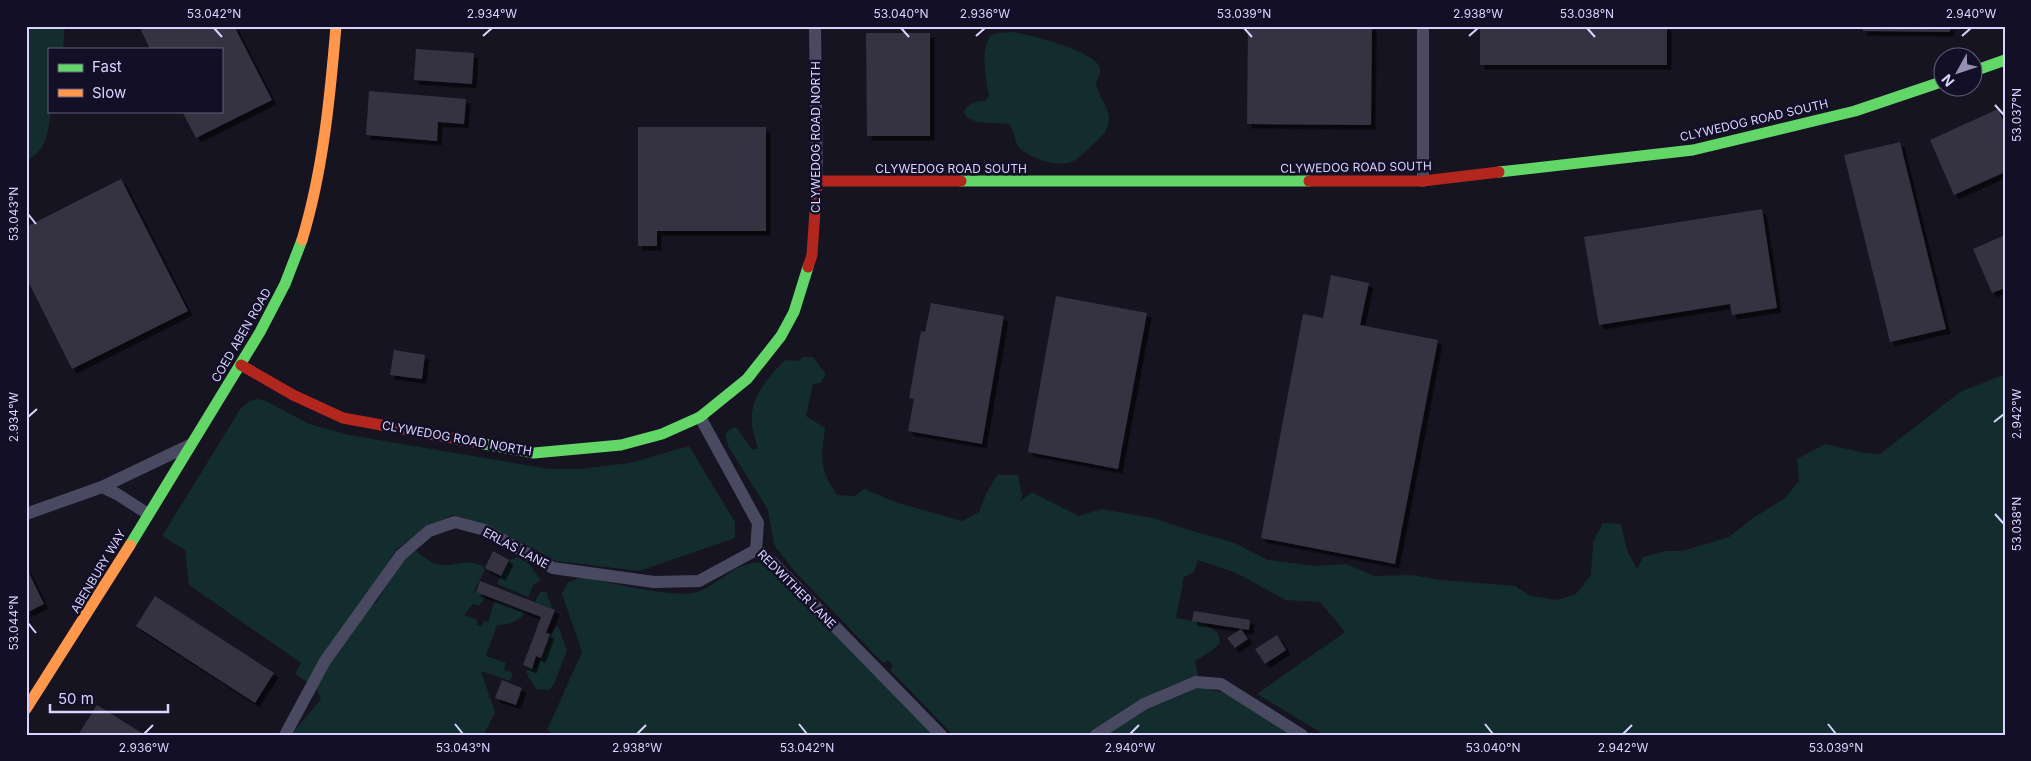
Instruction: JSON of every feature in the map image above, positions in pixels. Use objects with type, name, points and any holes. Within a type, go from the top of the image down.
[{"type":"street","name":"COED ABEN ROAD","points":[[190,444],[241,365],[273,310],[296,259],[311,212],[321,161],[336,26]]},
{"type":"street","name":"CLYWEDOG ROAD NORTH","points":[[241,365],[293,395],[343,418],[534,453],[621,445],[662,434],[700,417],[747,379],[781,336],[791,318],[812,255],[817,182],[815,26]]},
{"type":"street","points":[[1423,26],[1423,181]]},
{"type":"street","points":[[1984,67],[2005,60]]},
{"type":"street","name":"CLYWEDOG ROAD SOUTH","points":[[817,182],[1423,181],[1693,150],[1855,111],[1934,84]]},
{"type":"street","name":"REDWITHER LANE","points":[[700,417],[758,524],[756,550],[772,562],[941,735]]},
{"type":"street","points":[[26,514],[102,487],[190,444]]},
{"type":"street","name":"ABENBURY WAY","points":[[26,709],[74,638],[190,444]]},
{"type":"street","points":[[102,487],[117,494],[148,514]]},
{"type":"street","name":"ERLAS LANE","points":[[285,735],[325,662],[401,555],[430,531],[455,522],[485,530],[553,568],[654,582],[698,581],[756,550]]},
{"type":"street","points":[[1096,735],[1144,704],[1196,682],[1222,684],[1302,735]]},
{"type":"green space","points":[[26,26],[65,26],[63,48],[48,48],[48,112],[51,112],[45,140],[38,152],[26,161]]},
{"type":"green space","points":[[1013,32],[1073,49],[1094,60],[1100,68],[1096,84],[1108,111],[1108,124],[1101,137],[1074,161],[1059,164],[1033,157],[1020,148],[1009,124],[977,122],[967,118],[964,112],[970,104],[985,101],[989,96],[984,58],[990,36],[996,33]]},
{"type":"green space","points":[[803,357],[813,357],[826,374],[821,383],[813,384],[806,416],[825,428],[822,456],[824,470],[837,495],[854,496],[864,489],[898,503],[962,521],[979,512],[986,494],[997,475],[1018,475],[1022,496],[1020,502],[1031,492],[1079,516],[1101,509],[1153,518],[1235,543],[1268,560],[1316,566],[1346,564],[1375,576],[1411,575],[1442,580],[1515,586],[1531,596],[1557,600],[1576,594],[1591,575],[1593,542],[1603,523],[1621,524],[1627,550],[1637,569],[1643,557],[1666,551],[1682,551],[1729,537],[1753,518],[1785,498],[1799,481],[1797,459],[1825,444],[1865,453],[1880,454],[1960,392],[2005,374],[2005,735],[1325,735],[1257,694],[1345,632],[1320,602],[1286,600],[1236,573],[1198,560],[1194,572],[1184,577],[1176,618],[1204,623],[1218,633],[1220,643],[1195,661],[1198,676],[1138,701],[1087,735],[953,735],[890,670],[893,666],[888,660],[883,663],[795,572],[774,545],[768,510],[728,446],[725,434],[730,429],[736,427],[752,449],[758,449],[752,425],[753,406],[756,398],[772,374],[785,360],[798,361]]},
{"type":"green space","points":[[257,399],[266,401],[309,424],[349,435],[549,469],[579,469],[630,463],[689,446],[735,522],[735,538],[639,571],[556,561],[488,525],[453,515],[426,527],[397,549],[363,600],[375,604],[400,565],[414,550],[430,561],[441,565],[471,563],[483,566],[485,570],[474,591],[486,596],[479,606],[473,604],[464,615],[478,620],[477,625],[482,626],[484,621],[488,622],[495,600],[526,611],[513,622],[497,625],[486,656],[506,663],[504,670],[513,673],[510,681],[481,671],[495,712],[484,735],[291,735],[321,699],[316,688],[295,674],[301,663],[189,585],[185,550],[162,536],[241,408],[250,401]]},
{"type":"green space","points":[[518,557],[529,564],[541,580],[534,584],[528,597],[497,584],[509,560]]},
{"type":"green space","points":[[758,562],[771,567],[934,735],[554,735],[547,730],[582,652],[562,594],[567,583],[581,577],[660,592],[690,593],[700,591],[734,570]]},
{"type":"green space","points":[[540,592],[546,592],[553,609],[535,602]]},
{"type":"green space","points":[[558,626],[567,650],[565,656],[553,686],[548,690],[536,689],[526,673],[529,667],[536,670],[549,634]]},
{"type":"green space","points":[[1200,687],[1228,694],[1293,735],[1106,735],[1146,710]]},
{"type":"building","points":[[148,26],[234,26],[272,100],[196,138],[183,112],[222,112],[222,48],[150,48],[141,30]]},
{"type":"building","points":[[1248,26],[1372,26],[1371,125],[1247,124]]},
{"type":"building","points":[[1480,26],[1667,26],[1667,65],[1480,65]]},
{"type":"building","points":[[1863,26],[1950,26],[1950,32],[1863,31]]},
{"type":"building","points":[[866,33],[930,33],[930,136],[867,136]]},
{"type":"building","points":[[416,49],[474,53],[472,84],[414,80]]},
{"type":"building","points":[[369,91],[466,99],[464,124],[438,122],[437,141],[366,135]]},
{"type":"building","points":[[1998,109],[2005,125],[2005,172],[1954,195],[1930,140]]},
{"type":"building","points":[[638,127],[766,127],[766,231],[657,231],[657,246],[638,246]]},
{"type":"building","points":[[1900,142],[1946,329],[1890,342],[1844,155]]},
{"type":"building","points":[[121,179],[188,311],[72,369],[26,277],[26,227]]},
{"type":"building","points":[[1762,209],[1777,308],[1732,315],[1730,304],[1599,325],[1584,237]]},
{"type":"building","points":[[2005,235],[2005,288],[1992,293],[1973,249]]},
{"type":"building","points":[[1331,275],[1369,283],[1360,325],[1438,340],[1395,564],[1261,538],[1303,314],[1323,318]]},
{"type":"building","points":[[1056,296],[1147,313],[1118,469],[1028,452]]},
{"type":"building","points":[[931,303],[1004,316],[982,444],[908,431],[914,399],[909,398],[921,331],[925,332]]},
{"type":"building","points":[[394,350],[425,355],[422,379],[390,375]]},
{"type":"building","points":[[493,551],[509,560],[501,576],[485,568]]},
{"type":"building","points":[[26,567],[44,604],[26,613]]},
{"type":"building","points":[[480,581],[555,610],[546,633],[550,634],[541,658],[536,656],[532,669],[523,665],[541,617],[476,592]]},
{"type":"building","points":[[155,596],[274,673],[255,703],[136,626]]},
{"type":"building","points":[[1194,611],[1250,620],[1249,630],[1192,621]]},
{"type":"building","points":[[1241,629],[1248,639],[1235,648],[1227,638]]},
{"type":"building","points":[[1277,635],[1286,650],[1265,664],[1255,649]]},
{"type":"building","points":[[502,680],[522,688],[516,705],[495,698]]},
{"type":"building","points":[[97,705],[145,735],[78,735]]},
{"type":"traffic: fast","points":[[1984,67],[2005,60]]},
{"type":"traffic: fast","points":[[1499,172],[1693,150],[1855,111],[1934,84]]},
{"type":"traffic: fast","points":[[961,181],[1309,181]]},
{"type":"traffic: fast","points":[[130,545],[260,332],[285,284],[302,240]]},
{"type":"traffic: fast","points":[[479,443],[534,453],[621,445],[662,434],[700,417],[747,379],[781,336],[794,312],[808,267]]},
{"type":"traffic: slow","points":[[302,240],[320,161],[328,107],[336,26]]},
{"type":"traffic: slow","points":[[26,709],[130,545]]},
{"type":"traffic: jam","points":[[1309,181],[1423,181],[1499,172]]},
{"type":"traffic: jam","points":[[808,267],[812,255],[817,181],[961,181]]},
{"type":"traffic: jam","points":[[241,365],[293,395],[343,418],[479,443]]}]
